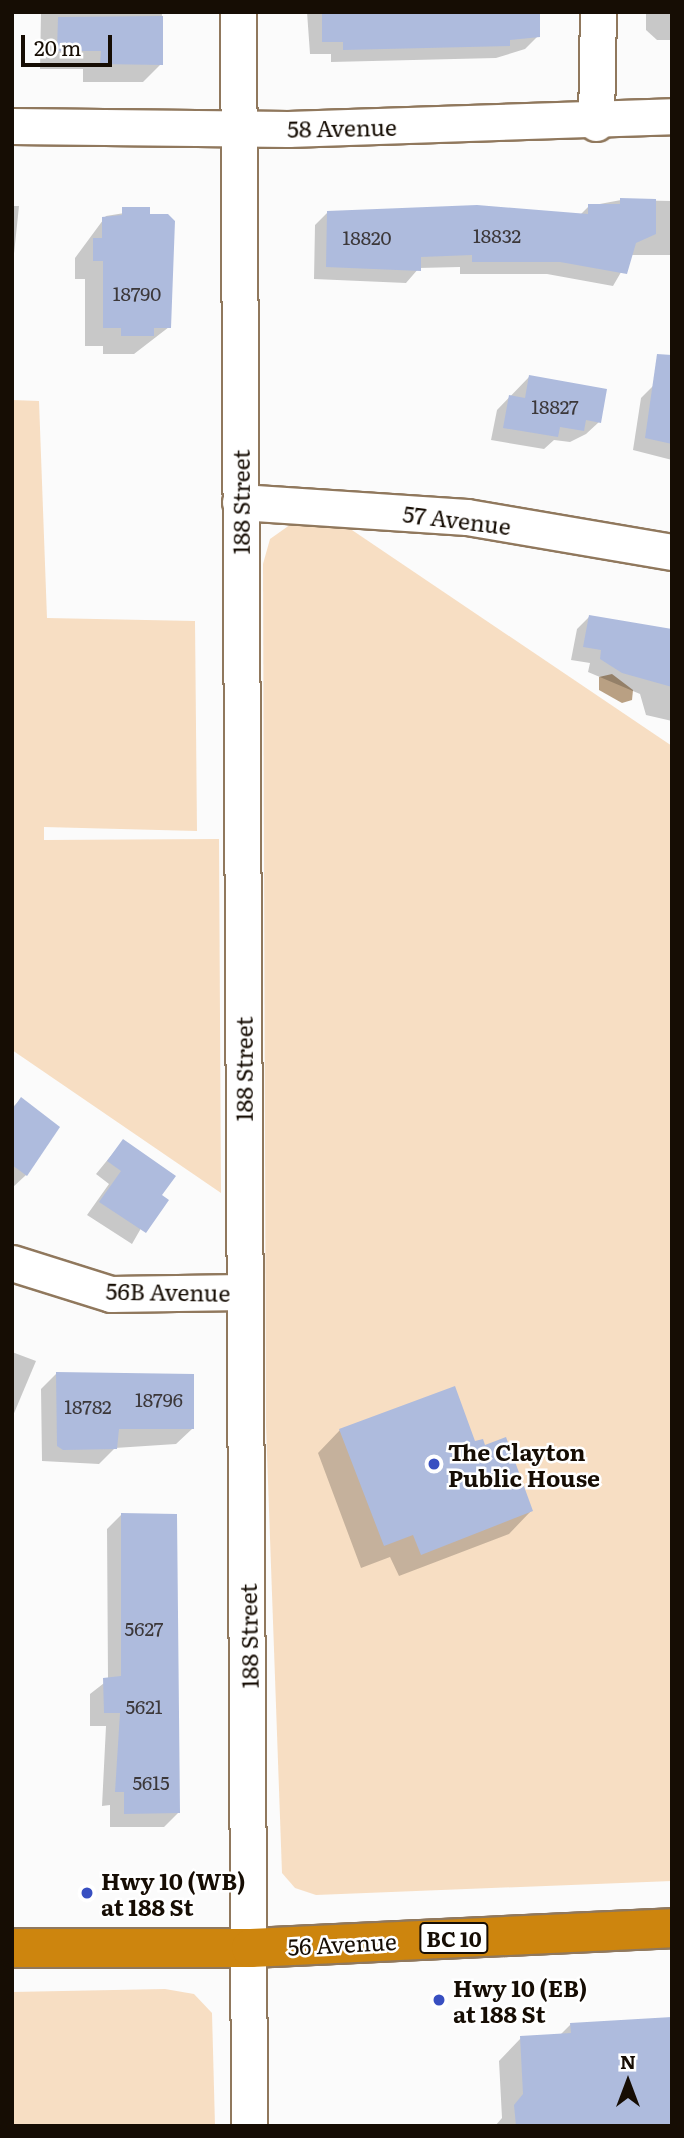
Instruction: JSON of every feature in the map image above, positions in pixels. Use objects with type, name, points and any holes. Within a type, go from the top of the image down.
[{"type":"highway","name":"56 Avenue","points":[[12,1948],[251,1948],[672,1928]]},
{"type":"street","name":"188 Street","points":[[238,12],[243,1292],[251,1948],[249,2126]]},
{"type":"street","points":[[596,123],[598,12]]},
{"type":"street","name":"58 Avenue","points":[[12,126],[239,127],[596,123],[672,116]]},
{"type":"street","name":"57 Avenue","points":[[240,502],[467,517],[672,552]]},
{"type":"street","name":"56B Avenue","points":[[12,1263],[111,1294],[243,1292]]},
{"type":"shaded area","points":[[12,400],[39,401],[47,618],[195,621],[197,831],[44,827],[44,840],[219,839],[221,1193],[12,1050]]},
{"type":"shaded area","points":[[294,522],[346,526],[672,746],[672,1881],[316,1895],[295,1888],[282,1873],[266,1426],[263,564],[270,539]]},
{"type":"shaded area","points":[[612,674],[633,690],[632,700],[622,703],[599,690],[599,677]]},
{"type":"shaded area","points":[[165,1989],[194,1994],[212,2013],[215,2126],[12,2126],[12,1992]]},
{"type":"building","points":[[322,12],[540,12],[540,37],[510,40],[510,46],[343,50],[343,42],[322,42]]},
{"type":"building","points":[[163,16],[163,65],[100,64],[101,51],[57,51],[58,17]]},
{"type":"building","points":[[620,198],[656,199],[656,234],[636,243],[627,274],[560,262],[472,262],[472,255],[421,257],[421,271],[326,267],[327,211],[477,205],[588,214],[588,204],[620,204]]},
{"type":"building","points":[[122,207],[150,207],[150,214],[168,214],[175,221],[171,328],[154,328],[154,336],[121,336],[121,328],[103,328],[103,261],[93,261],[93,238],[102,238],[102,217],[122,215]]},
{"type":"building","points":[[657,354],[672,355],[672,444],[645,438]]},
{"type":"building","points":[[529,375],[607,389],[601,423],[586,420],[584,431],[560,427],[558,437],[503,428],[509,395],[525,398]]},
{"type":"building","points":[[589,615],[672,629],[672,687],[622,673],[600,659],[601,650],[583,647]]},
{"type":"building","points":[[21,1097],[60,1127],[27,1176],[12,1165],[12,1110]]},
{"type":"building","points":[[123,1139],[176,1176],[162,1195],[169,1200],[146,1233],[99,1202],[121,1171],[107,1161]]},
{"type":"building","points":[[56,1372],[194,1374],[194,1429],[119,1429],[117,1449],[63,1450],[57,1446]]},
{"type":"building","name":"The Clayton Public House","points":[[455,1386],[475,1441],[483,1439],[485,1445],[506,1437],[533,1511],[421,1555],[413,1535],[384,1546],[339,1429]]},
{"type":"building","points":[[121,1513],[177,1514],[180,1813],[124,1814],[124,1792],[115,1792],[120,1713],[104,1713],[103,1678],[121,1676]]},
{"type":"building","points":[[672,2017],[672,2126],[516,2126],[514,2105],[523,2094],[520,2036],[571,2033],[570,2023]]},
{"type":"place","name":"The Clayton Public House","points":[[434,1464]]},
{"type":"place","name":"Hwy 10 (WB) at 188 St","points":[[87,1893]]},
{"type":"place","name":"Hwy 10 (EB) at 188 St","points":[[439,2000]]}]
